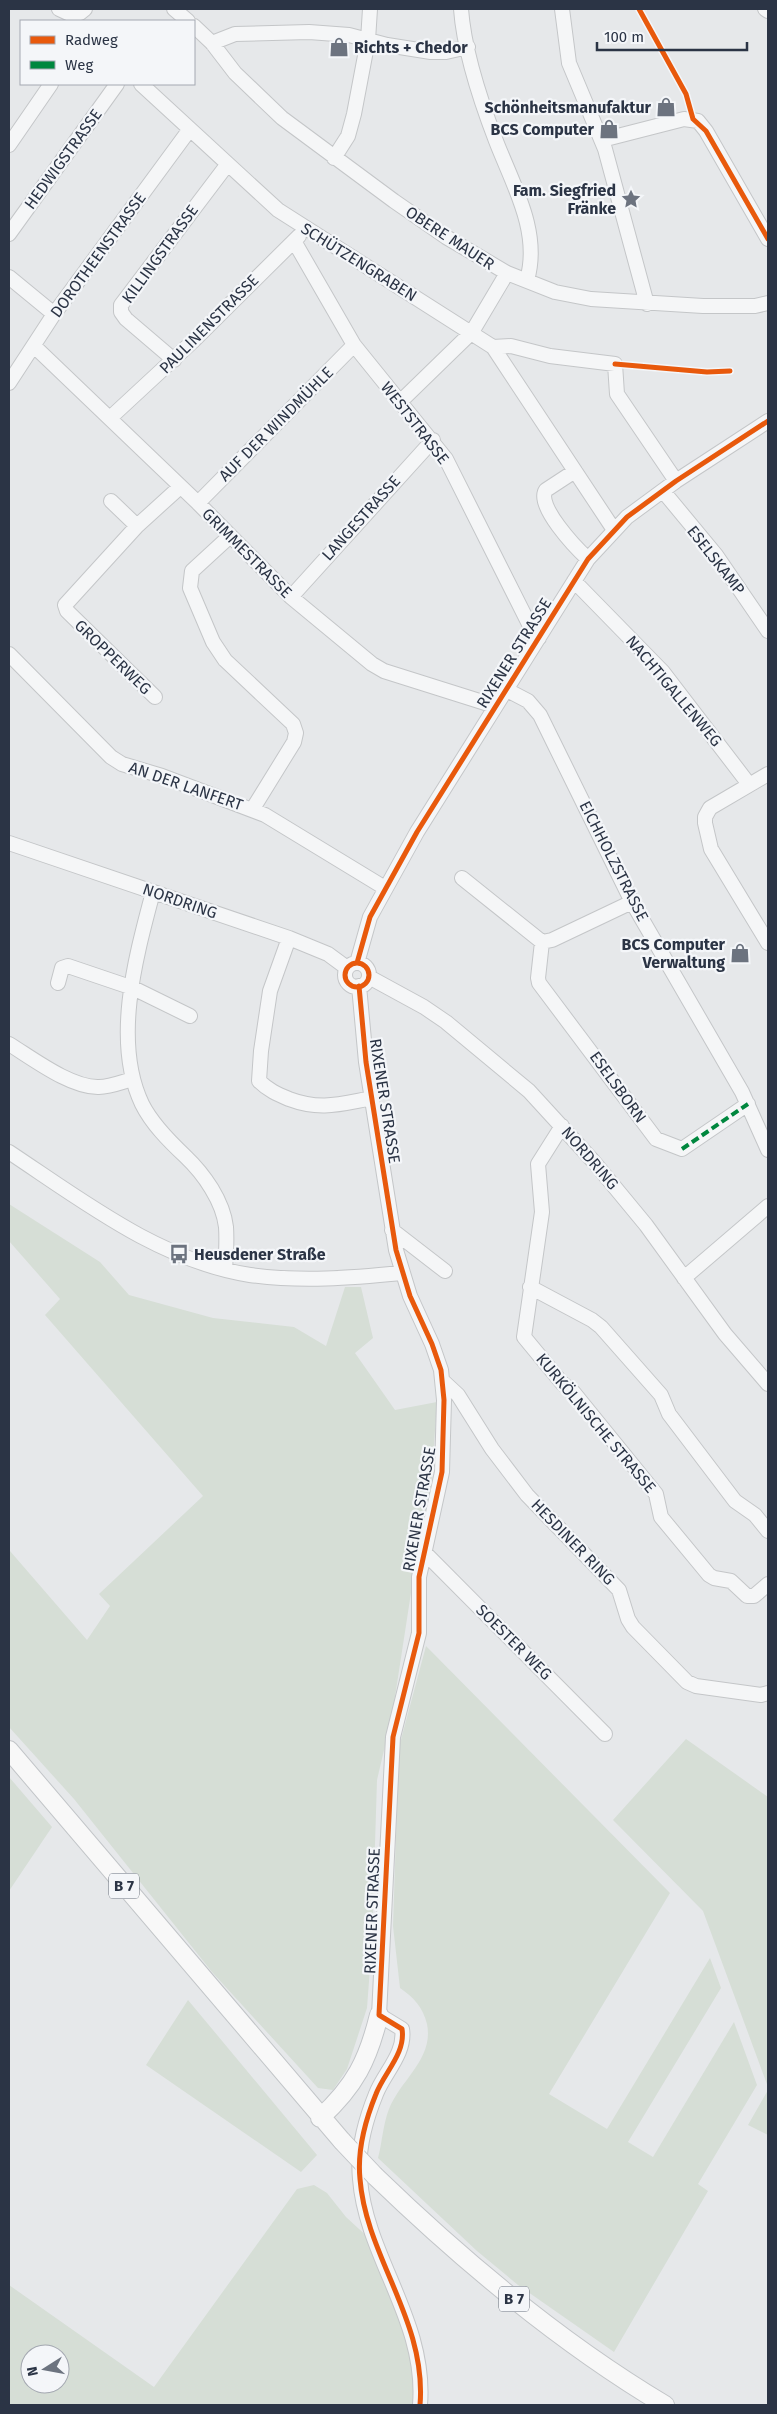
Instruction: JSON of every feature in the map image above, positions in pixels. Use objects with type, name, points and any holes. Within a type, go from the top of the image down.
[{"type":"main road","name":"B 7","points":[[9,1750],[320,2118],[375,2176],[441,2238],[509,2296],[617,2376],[665,2405]]},
{"type":"main road","points":[[320,2118],[346,2092],[365,2062],[379,2015]]},
{"type":"street","points":[[174,9],[187,20]]},
{"type":"street","points":[[334,158],[351,126],[368,40],[370,9]]},
{"type":"street","points":[[461,9],[468,47],[487,113],[529,230],[532,254],[527,280]]},
{"type":"street","points":[[562,9],[569,62],[602,140],[647,304]]},
{"type":"street","name":"OBERE MAUER","points":[[195,27],[212,43],[235,73],[282,118],[334,158],[446,237],[507,273],[555,292],[571,296],[647,304],[755,306],[768,303]]},
{"type":"street","points":[[212,43],[235,34],[288,32],[349,35],[392,46],[436,53],[468,47]]},
{"type":"street","points":[[9,145],[50,85]]},
{"type":"street","name":"HEDWIGSTRASSE","points":[[9,234],[116,85]]},
{"type":"street","name":"SCHÜTZENGRABEN","points":[[142,85],[278,210],[493,347]]},
{"type":"street","points":[[602,140],[684,118],[693,119],[706,131],[768,240]]},
{"type":"street","name":"DOROTHEENSTRASSE","points":[[9,383],[54,314],[190,129]]},
{"type":"street","name":"KILLINGSTRASSE","points":[[174,360],[126,320],[121,312],[121,305],[227,165]]},
{"type":"street","name":"PAULINENSTRASSE","points":[[110,418],[174,360],[307,229]]},
{"type":"street","name":"WESTSTRASSE","points":[[294,241],[354,345],[432,440],[454,475],[532,630],[539,638]]},
{"type":"street","points":[[401,401],[472,332],[507,273]]},
{"type":"street","points":[[9,278],[54,314]]},
{"type":"street","name":"AUF DER WINDMÜHLE","points":[[198,503],[354,345]]},
{"type":"street","name":"GRIMMESTRASSE","points":[[34,346],[198,503],[229,537],[290,597],[359,654],[384,671],[495,706]]},
{"type":"street","points":[[493,347],[510,346],[550,356],[615,364],[617,394],[676,481]]},
{"type":"street","points":[[493,347],[614,530]]},
{"type":"street","name":"RIXENER STRASSE","points":[[352,966],[370,916],[417,832],[588,559],[627,517],[676,481],[768,421]]},
{"type":"street","name":"LANGESTRASSE","points":[[290,597],[432,440]]},
{"type":"street","points":[[575,471],[542,494],[543,500],[558,526],[588,559]]},
{"type":"street","name":"GROPPERWEG","points":[[155,697],[67,611],[65,605],[137,526],[180,487]]},
{"type":"street","name":"ESELSKAMP","points":[[662,491],[716,555],[768,631]]},
{"type":"street","points":[[112,501],[137,526]]},
{"type":"street","points":[[229,537],[192,571],[190,588],[213,642],[225,660],[293,724],[296,734],[294,742],[252,810]]},
{"type":"street","name":"NACHTIGALLENWEG","points":[[574,581],[663,672],[748,784]]},
{"type":"street","name":"AN DER LANFERT","points":[[9,654],[111,757],[122,764],[162,776],[252,810],[304,838],[385,888]]},
{"type":"street","name":"EICHHOLZSTRASSE","points":[[505,689],[528,701],[540,714],[632,902],[748,1104],[768,1150]]},
{"type":"street","points":[[768,774],[710,808],[704,818],[711,848],[768,942]]},
{"type":"street","name":"NORDRING","points":[[9,843],[289,938],[352,966]]},
{"type":"street","points":[[462,878],[542,942],[552,940],[632,902]]},
{"type":"street","points":[[153,892],[142,932],[132,988],[128,1026],[128,1060],[142,1105],[163,1134],[202,1176],[220,1204],[226,1227],[225,1269]]},
{"type":"street","points":[[289,938],[270,991],[261,1051],[259,1081],[266,1088],[307,1106],[327,1106],[373,1098]]},
{"type":"street","name":"ESELSBORN","points":[[542,942],[539,982],[656,1140],[682,1149],[748,1104]]},
{"type":"street","points":[[58,982],[62,968],[68,966],[132,988],[190,1016]]},
{"type":"street","points":[[352,966],[366,968],[364,982],[348,982],[345,974],[352,966]]},
{"type":"street","name":"RIXENER STRASSE","points":[[364,982],[362,1027],[392,1230],[402,1273],[412,1303],[432,1344],[444,1382],[442,1472],[420,1577],[418,1632],[402,1696],[391,1758],[379,2015]]},
{"type":"street","name":"NORDRING","points":[[364,982],[424,1007],[446,1022],[529,1091],[562,1126],[646,1224],[725,1334],[768,1384]]},
{"type":"street","points":[[9,1044],[69,1080],[88,1086],[100,1087],[133,1079]]},
{"type":"street","points":[[562,1126],[538,1164],[542,1207],[530,1287],[592,1320],[601,1327],[661,1395],[669,1414],[735,1501],[756,1515],[768,1531]]},
{"type":"street","points":[[9,1152],[103,1214],[138,1234],[180,1254],[225,1269],[256,1275],[301,1279],[346,1279],[402,1273]]},
{"type":"street","points":[[684,1278],[768,1206]]},
{"type":"street","points":[[392,1230],[445,1271]]},
{"type":"street","name":"KURKÖLNISCHE STRASSE","points":[[530,1287],[524,1337],[562,1383],[574,1393],[656,1494],[661,1517],[709,1575],[714,1578],[731,1581],[747,1596],[754,1596],[768,1584]]},
{"type":"street","name":"HESDINER RING","points":[[444,1382],[458,1395],[492,1449],[527,1494],[618,1590],[628,1619],[633,1627],[687,1682],[696,1686],[761,1695],[768,1693]]},
{"type":"street","name":"SOESTER WEG","points":[[424,1551],[605,1734]]},
{"type":"street","points":[[379,2015],[402,2029],[403,2042],[385,2074],[370,2110],[361,2141],[360,2179],[368,2218],[412,2337],[419,2366],[420,2405]]},
{"type":"shaded area","points":[[9,1204],[100,1262],[129,1295],[213,1318],[294,1327],[326,1346],[345,1287],[361,1287],[373,1338],[355,1353],[395,1410],[437,1402],[430,1501],[419,1541],[392,1716],[377,1780],[372,1941],[367,2008],[347,2069],[333,2090],[318,2088],[212,1972],[74,1799],[9,1727],[10,1551],[87,1640],[110,1606],[99,1594],[203,1496],[45,1315],[60,1299],[9,1241]]},
{"type":"shaded area","points":[[426,1646],[670,1893],[549,2094],[607,2129],[710,1958],[721,1988],[628,2142],[653,2157],[734,2022],[757,2085],[698,2184],[708,2191],[614,2352],[518,2285],[477,2251],[378,2158],[389,2109],[394,2098],[421,2058],[426,2048],[428,2036],[427,2024],[420,2008],[400,1988],[393,1926],[399,1747]]},
{"type":"shaded area","points":[[686,1739],[768,1797],[768,2087],[703,1911],[613,1820]]},
{"type":"shaded area","points":[[9,1777],[52,1827],[9,1891]]},
{"type":"shaded area","points":[[188,2000],[317,2155],[301,2172],[146,2065]]},
{"type":"shaded area","points":[[768,2090],[768,2135],[748,2125]]},
{"type":"shaded area","points":[[314,2185],[327,2193],[346,2217],[371,2240],[395,2300],[416,2368],[417,2405],[9,2405],[9,2285],[154,2387],[297,2189]]},
{"type":"marked path","points":[[682,1149],[748,1104]]},
{"type":"cycle path","points":[[639,9],[686,94],[693,119],[706,131],[768,239]]},
{"type":"cycle path","points":[[615,364],[707,372],[730,371]]},
{"type":"cycle path","points":[[357,963],[370,917],[417,832],[588,559],[627,517],[676,481],[768,421]]},
{"type":"cycle path","points":[[357,963],[365,967],[369,975],[365,983],[357,987],[349,983],[345,975],[349,967],[357,963]]},
{"type":"cycle path","points":[[359,986],[366,1062],[396,1250],[410,1296],[432,1344],[441,1370],[444,1400],[442,1472],[419,1577],[419,1633],[393,1737],[379,2015],[402,2029],[402,2038],[398,2055],[380,2086],[368,2115],[361,2146],[359,2168],[365,2208],[373,2235],[406,2317],[414,2345],[420,2374],[420,2405]]},
{"type":"place","name":"Richts + Chedor","points":[[339,47]]},
{"type":"place","name":"Schönheitsmanufaktur","points":[[666,107]]},
{"type":"place","name":"BCS Computer","points":[[609,129]]},
{"type":"place","name":"Fam. Siegfried Fränke","points":[[631,199]]},
{"type":"place","name":"BCS Computer Verwaltung","points":[[740,953]]},
{"type":"place","name":"Heusdener Straße","points":[[179,1254]]}]
